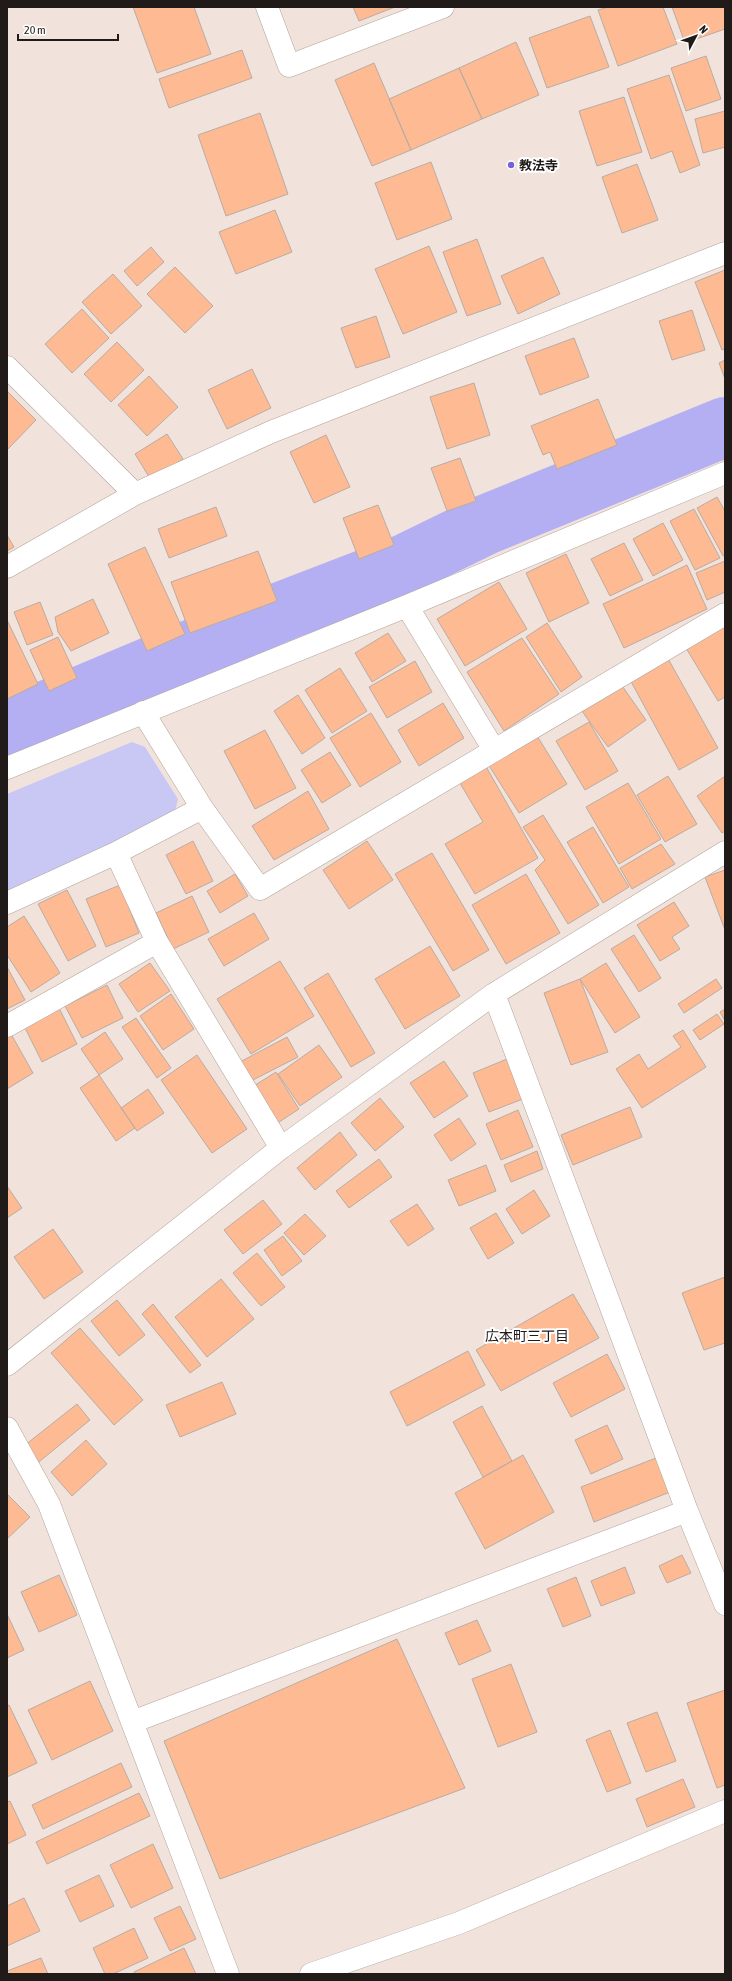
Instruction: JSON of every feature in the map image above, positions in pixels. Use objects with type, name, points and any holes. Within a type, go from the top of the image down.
[{"type":"street","points":[[268,7],[289,66],[444,7]]},
{"type":"street","points":[[7,567],[135,494],[271,432],[725,253]]},
{"type":"street","points":[[7,367],[135,494]]},
{"type":"street","points":[[7,768],[407,606],[725,473]]},
{"type":"street","points":[[407,606],[494,750]]},
{"type":"street","points":[[143,712],[202,808],[260,889],[725,614]]},
{"type":"street","points":[[7,903],[116,853],[202,808]]},
{"type":"street","points":[[7,1365],[281,1148],[494,994],[725,852]]},
{"type":"street","points":[[116,853],[157,942],[281,1148]]},
{"type":"street","points":[[7,1026],[157,942]]},
{"type":"street","points":[[494,994],[687,1511],[725,1604]]},
{"type":"street","points":[[7,1428],[49,1504],[228,1974]]},
{"type":"street","points":[[132,1722],[687,1511]]},
{"type":"street","points":[[311,1974],[459,1923],[725,1811]]},
{"type":"shaded area","points":[[132,742],[145,747],[178,799],[174,815],[7,892],[7,794]]},
{"type":"building","points":[[133,7],[194,7],[211,54],[157,73]]},
{"type":"building","points":[[353,7],[395,7],[359,21]]},
{"type":"building","points":[[608,7],[663,7],[677,44],[618,66],[598,10]]},
{"type":"building","points":[[672,7],[725,7],[725,29],[685,43]]},
{"type":"building","points":[[590,16],[609,67],[547,88],[529,38]]},
{"type":"building","points":[[516,42],[539,95],[482,119],[459,68]]},
{"type":"building","points":[[242,50],[252,78],[169,108],[159,79]]},
{"type":"building","points":[[706,56],[721,99],[686,111],[671,68]]},
{"type":"building","points":[[374,63],[411,150],[372,166],[335,80]]},
{"type":"building","points":[[459,68],[482,119],[411,150],[389,99]]},
{"type":"building","points":[[669,75],[700,165],[680,173],[672,151],[651,159],[627,89]]},
{"type":"building","points":[[624,97],[642,152],[597,166],[579,111]]},
{"type":"building","points":[[725,111],[725,147],[703,153],[695,119]]},
{"type":"building","points":[[260,113],[288,194],[226,216],[198,135]]},
{"type":"building","points":[[431,162],[452,219],[397,240],[375,183]]},
{"type":"building","points":[[637,164],[658,220],[622,233],[602,177]]},
{"type":"building","points":[[275,210],[292,252],[236,274],[219,232]]},
{"type":"building","points":[[477,239],[501,304],[467,316],[443,252]]},
{"type":"building","points":[[429,246],[457,312],[403,334],[375,269]]},
{"type":"building","points":[[151,247],[164,262],[137,286],[124,271]]},
{"type":"building","points":[[543,257],[560,294],[518,314],[501,276]]},
{"type":"building","points":[[175,267],[213,306],[185,333],[147,294]]},
{"type":"building","points":[[725,270],[725,349],[722,350],[695,282]]},
{"type":"building","points":[[113,274],[142,306],[111,334],[82,302]]},
{"type":"building","points":[[82,309],[109,338],[72,373],[45,344]]},
{"type":"building","points":[[692,310],[705,350],[672,360],[659,321]]},
{"type":"building","points":[[376,316],[390,357],[356,368],[341,328]]},
{"type":"building","points":[[574,338],[589,377],[540,395],[525,356]]},
{"type":"building","points":[[117,342],[144,370],[111,402],[84,374]]},
{"type":"building","points":[[725,360],[725,379],[719,363]]},
{"type":"building","points":[[252,369],[271,408],[227,429],[208,390]]},
{"type":"building","points":[[149,376],[178,407],[147,436],[118,405]]},
{"type":"building","points":[[474,383],[490,435],[447,449],[430,397]]},
{"type":"building","points":[[7,391],[36,420],[7,450]]},
{"type":"building","points":[[598,399],[617,445],[557,469],[550,452],[543,455],[531,426]]},
{"type":"building","points":[[167,434],[183,459],[151,480],[135,454]]},
{"type":"building","points":[[326,435],[350,487],[314,503],[290,452]]},
{"type":"building","points":[[460,458],[476,501],[447,511],[431,468]]},
{"type":"building","points":[[717,497],[725,511],[725,555],[723,556],[697,508]]},
{"type":"building","points":[[378,505],[394,545],[359,559],[343,518]]},
{"type":"building","points":[[216,507],[227,536],[169,558],[158,529]]},
{"type":"building","points":[[694,509],[720,558],[695,570],[670,521]]},
{"type":"building","points":[[663,523],[683,560],[653,576],[633,539]]},
{"type":"building","points":[[7,535],[14,547],[7,551]]},
{"type":"building","points":[[624,543],[643,580],[610,596],[591,559]]},
{"type":"building","points":[[145,547],[185,634],[147,651],[108,564]]},
{"type":"building","points":[[258,551],[277,601],[190,633],[171,582]]},
{"type":"building","points":[[566,554],[589,603],[549,622],[526,573]]},
{"type":"building","points":[[725,561],[725,592],[707,600],[696,573]]},
{"type":"building","points":[[687,565],[707,609],[624,648],[603,604]]},
{"type":"building","points":[[499,582],[527,629],[465,666],[437,619]]},
{"type":"building","points":[[93,599],[109,633],[71,651],[58,632],[55,617]]},
{"type":"building","points":[[40,602],[53,635],[27,645],[14,612]]},
{"type":"building","points":[[7,620],[38,684],[7,699]]},
{"type":"building","points":[[547,623],[582,677],[561,692],[526,637]]},
{"type":"building","points":[[725,624],[725,697],[718,701],[686,648]]},
{"type":"building","points":[[388,633],[406,661],[372,682],[355,653]]},
{"type":"building","points":[[58,637],[77,678],[49,691],[30,650]]},
{"type":"building","points":[[522,638],[559,694],[504,731],[467,672]]},
{"type":"building","points":[[666,655],[718,748],[679,770],[628,676]]},
{"type":"building","points":[[415,661],[432,692],[387,718],[369,687]]},
{"type":"building","points":[[340,668],[367,711],[332,733],[305,690]]},
{"type":"building","points":[[618,680],[646,720],[608,747],[579,707]]},
{"type":"building","points":[[298,695],[325,738],[302,754],[274,711]]},
{"type":"building","points":[[443,703],[464,738],[419,766],[398,730]]},
{"type":"building","points":[[371,713],[401,762],[360,787],[330,738]]},
{"type":"building","points":[[589,722],[618,771],[585,790],[556,741]]},
{"type":"building","points":[[265,730],[296,788],[255,809],[224,751]]},
{"type":"building","points":[[534,731],[567,784],[519,813],[486,761]]},
{"type":"building","points":[[330,752],[351,785],[322,803],[301,770]]},
{"type":"building","points":[[484,763],[538,858],[475,894],[445,844],[483,822],[457,778]]},
{"type":"building","points":[[668,776],[697,824],[665,842],[637,795]]},
{"type":"building","points":[[725,776],[725,831],[722,833],[697,796]]},
{"type":"building","points":[[628,783],[661,839],[619,864],[586,807]]},
{"type":"building","points":[[308,791],[329,829],[274,860],[252,826]]},
{"type":"building","points":[[543,815],[599,905],[568,924],[535,870],[545,860],[523,827]]},
{"type":"building","points":[[593,827],[629,887],[603,903],[567,842]]},
{"type":"building","points":[[193,841],[213,881],[186,894],[166,855]]},
{"type":"building","points":[[367,841],[393,880],[349,909],[323,870]]},
{"type":"building","points":[[661,844],[675,864],[632,889],[620,868]]},
{"type":"building","points":[[432,853],[489,950],[453,971],[395,874]]},
{"type":"building","points":[[725,870],[725,930],[705,877]]},
{"type":"building","points":[[235,874],[248,896],[220,913],[207,891]]},
{"type":"building","points":[[526,874],[560,933],[506,964],[472,905]]},
{"type":"building","points":[[120,885],[139,933],[106,947],[86,899]]},
{"type":"building","points":[[67,890],[96,946],[68,961],[38,904]]},
{"type":"building","points":[[192,896],[209,932],[173,949],[156,913]]},
{"type":"building","points":[[674,902],[689,926],[672,937],[680,949],[660,961],[637,925]]},
{"type":"building","points":[[254,913],[269,939],[224,966],[208,939]]},
{"type":"building","points":[[24,916],[60,973],[31,992],[7,955],[7,927]]},
{"type":"building","points":[[634,935],[661,978],[639,992],[611,949]]},
{"type":"building","points":[[430,946],[460,996],[405,1029],[375,979]]},
{"type":"building","points":[[280,961],[314,1016],[251,1054],[217,999]]},
{"type":"building","points":[[150,963],[170,991],[138,1012],[119,984]]},
{"type":"building","points":[[606,963],[640,1017],[615,1033],[580,979]]},
{"type":"building","points":[[7,967],[25,1000],[7,1009]]},
{"type":"building","points":[[328,973],[375,1053],[351,1067],[304,988]]},
{"type":"building","points":[[580,979],[608,1052],[571,1065],[544,993]]},
{"type":"building","points":[[716,979],[722,988],[684,1013],[678,1004]]},
{"type":"building","points":[[107,985],[123,1018],[82,1038],[65,1006]]},
{"type":"building","points":[[171,994],[194,1029],[163,1050],[140,1016]]},
{"type":"building","points":[[59,1008],[77,1044],[42,1062],[24,1026]]},
{"type":"building","points":[[725,1009],[725,1021],[720,1012]]},
{"type":"building","points":[[717,1014],[724,1024],[700,1040],[693,1030]]},
{"type":"building","points":[[136,1018],[171,1068],[157,1078],[122,1027]]},
{"type":"building","points":[[683,1030],[706,1067],[642,1108],[616,1069],[639,1054],[648,1069],[681,1047],[673,1036]]},
{"type":"building","points":[[105,1032],[123,1059],[99,1075],[81,1049]]},
{"type":"building","points":[[11,1034],[33,1073],[7,1089],[7,1037]]},
{"type":"building","points":[[287,1037],[298,1057],[249,1082],[238,1063]]},
{"type":"building","points":[[319,1045],[342,1077],[300,1106],[278,1074]]},
{"type":"building","points":[[197,1055],[247,1129],[212,1153],[161,1080]]},
{"type":"building","points":[[507,1059],[523,1099],[489,1112],[473,1073]]},
{"type":"building","points":[[444,1061],[468,1096],[434,1118],[410,1083]]},
{"type":"building","points":[[276,1072],[299,1109],[276,1124],[252,1087]]},
{"type":"building","points":[[99,1075],[135,1128],[116,1141],[80,1088]]},
{"type":"building","points":[[148,1089],[164,1113],[137,1131],[121,1108]]},
{"type":"building","points":[[380,1098],[404,1127],[375,1151],[351,1123]]},
{"type":"building","points":[[630,1107],[642,1137],[573,1165],[561,1135]]},
{"type":"building","points":[[518,1110],[533,1147],[501,1160],[486,1124]]},
{"type":"building","points":[[459,1118],[476,1144],[451,1161],[434,1135]]},
{"type":"building","points":[[340,1132],[357,1155],[315,1190],[297,1168]]},
{"type":"building","points":[[537,1151],[543,1169],[511,1182],[504,1165]]},
{"type":"building","points":[[379,1159],[392,1177],[349,1208],[336,1191]]},
{"type":"building","points":[[486,1165],[496,1191],[459,1206],[448,1180]]},
{"type":"building","points":[[7,1186],[22,1208],[7,1218]]},
{"type":"building","points":[[534,1190],[550,1216],[522,1234],[506,1209]]},
{"type":"building","points":[[263,1200],[282,1224],[243,1254],[224,1230]]},
{"type":"building","points":[[417,1204],[434,1229],[408,1246],[390,1221]]},
{"type":"building","points":[[496,1213],[514,1243],[488,1259],[470,1228]]},
{"type":"building","points":[[305,1214],[326,1236],[304,1255],[284,1233]]},
{"type":"building","points":[[53,1229],[83,1272],[44,1299],[14,1257]]},
{"type":"building","points":[[283,1236],[302,1261],[282,1276],[264,1250]]},
{"type":"building","points":[[257,1253],[285,1287],[261,1306],[233,1273]]},
{"type":"building","points":[[725,1277],[725,1343],[704,1350],[682,1293]]},
{"type":"building","points":[[221,1279],[254,1319],[207,1357],[175,1317]]},
{"type":"building","points":[[573,1294],[599,1338],[501,1391],[476,1350]]},
{"type":"building","points":[[117,1300],[145,1335],[119,1356],[91,1321]]},
{"type":"building","points":[[153,1304],[201,1365],[190,1373],[142,1314]]},
{"type":"building","points":[[80,1328],[143,1400],[114,1425],[51,1353]]},
{"type":"building","points":[[468,1351],[485,1385],[407,1426],[390,1392]]},
{"type":"building","points":[[607,1354],[625,1389],[571,1417],[553,1383]]},
{"type":"building","points":[[222,1382],[236,1414],[180,1437],[166,1405]]},
{"type":"building","points":[[77,1404],[90,1420],[34,1466],[20,1449]]},
{"type":"building","points":[[482,1406],[512,1461],[483,1477],[453,1422]]},
{"type":"building","points":[[607,1425],[623,1459],[591,1474],[575,1440]]},
{"type":"building","points":[[86,1440],[107,1464],[72,1496],[51,1472]]},
{"type":"building","points":[[523,1455],[554,1512],[485,1549],[455,1493]]},
{"type":"building","points":[[656,1458],[670,1492],[594,1522],[581,1487]]},
{"type":"building","points":[[7,1494],[30,1517],[7,1539]]},
{"type":"building","points":[[682,1555],[691,1573],[667,1583],[659,1566]]},
{"type":"building","points":[[625,1567],[635,1593],[601,1606],[591,1581]]},
{"type":"building","points":[[59,1575],[77,1615],[39,1632],[21,1592]]},
{"type":"building","points":[[576,1577],[591,1616],[563,1627],[547,1589]]},
{"type":"building","points":[[7,1614],[24,1650],[7,1658]]},
{"type":"building","points":[[477,1620],[491,1651],[459,1665],[445,1633]]},
{"type":"building","points":[[397,1639],[465,1788],[220,1879],[164,1741]]},
{"type":"building","points":[[511,1664],[537,1732],[498,1747],[472,1679]]},
{"type":"building","points":[[90,1681],[113,1731],[52,1760],[28,1710]]},
{"type":"building","points":[[725,1690],[725,1785],[717,1788],[687,1703]]},
{"type":"building","points":[[9,1705],[37,1763],[7,1777],[7,1706]]},
{"type":"building","points":[[657,1712],[676,1761],[646,1772],[627,1723]]},
{"type":"building","points":[[610,1730],[631,1783],[607,1792],[586,1740]]},
{"type":"building","points":[[121,1763],[132,1787],[43,1829],[32,1805]]},
{"type":"building","points":[[683,1779],[695,1807],[647,1827],[636,1799]]},
{"type":"building","points":[[139,1793],[150,1816],[47,1864],[36,1842]]},
{"type":"building","points":[[10,1801],[26,1835],[7,1844],[7,1802]]},
{"type":"building","points":[[153,1844],[173,1888],[131,1908],[110,1865]]},
{"type":"building","points":[[99,1875],[114,1906],[80,1922],[65,1891]]},
{"type":"building","points":[[24,1898],[40,1931],[7,1946],[7,1906]]},
{"type":"building","points":[[180,1906],[196,1939],[170,1951],[154,1918]]},
{"type":"building","points":[[134,1928],[148,1958],[113,1974],[105,1974],[93,1948]]},
{"type":"building","points":[[184,1948],[196,1974],[135,1974],[134,1972]]},
{"type":"building","points":[[41,1958],[48,1974],[7,1974],[7,1971]]},
{"type":"waterway","points":[[7,727],[286,610],[403,565],[485,525],[725,427]]},
{"type":"place","name":"教法寺","points":[[511,165]]},
{"type":"district","name":"広本町三丁目","points":[[527,1336]]}]
